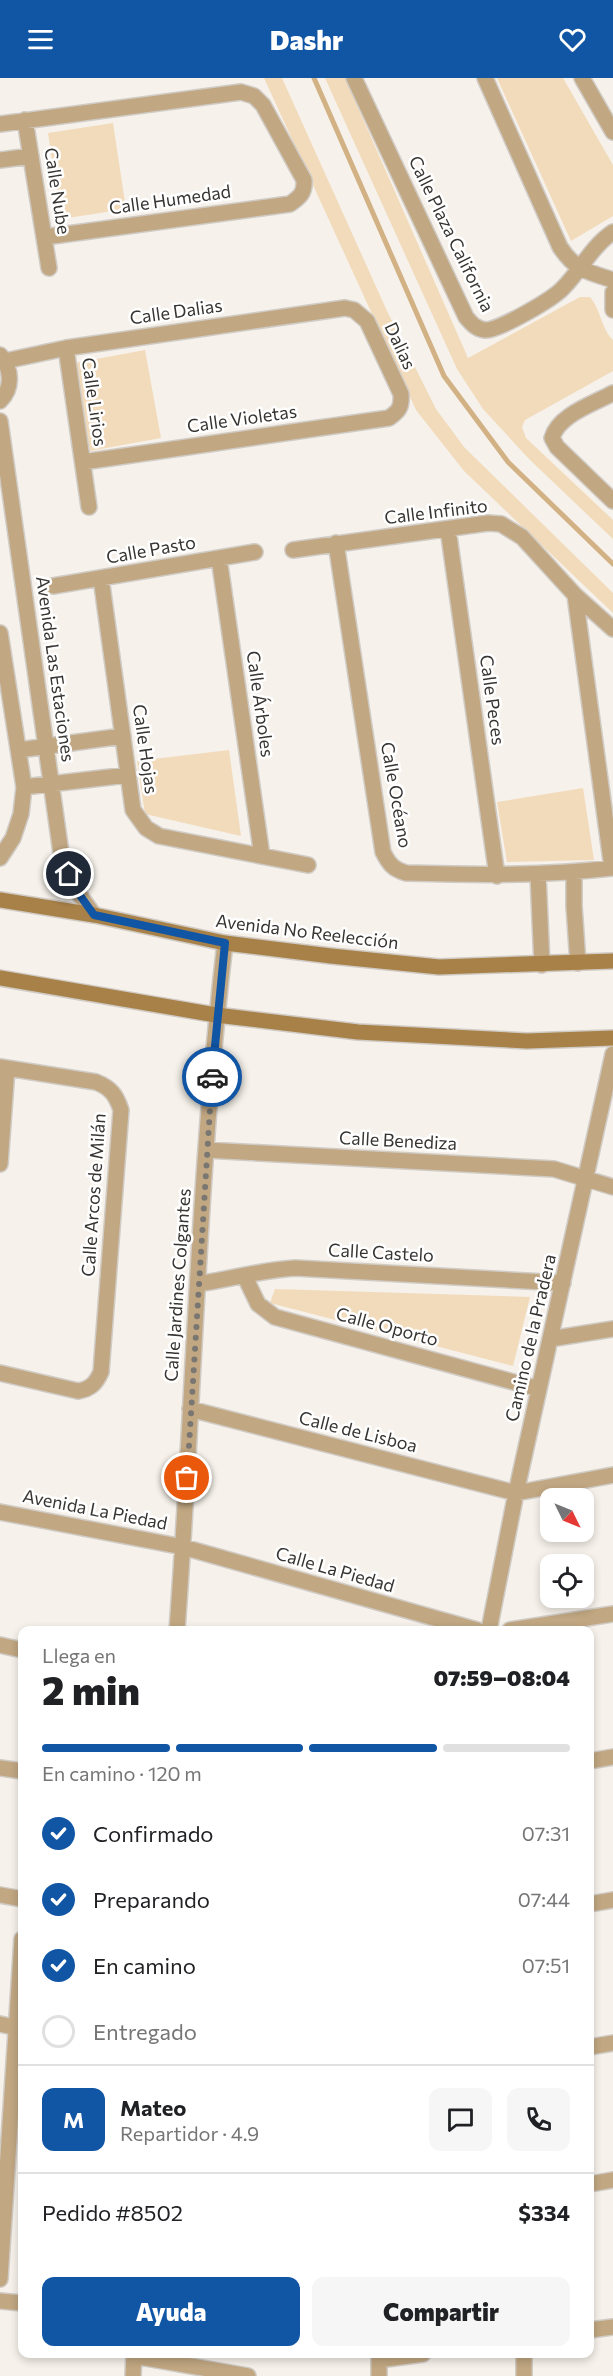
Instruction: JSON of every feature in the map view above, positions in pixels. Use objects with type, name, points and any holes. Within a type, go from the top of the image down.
[{"type":"main road","name":"Avenida No Reelección","points":[[0,900],[94,915],[225,943],[439,967],[613,962]]},
{"type":"main road","points":[[0,978],[216,1015],[380,1033],[527,1041],[613,1038]]},
{"type":"street","name":"Calle Plaza California","points":[[354,78],[466,317],[474,326],[485,330],[497,328],[550,299],[561,291],[579,269]]},
{"type":"street","points":[[485,78],[560,247],[569,261],[579,269],[613,280]]},
{"type":"street","points":[[582,78],[613,132]]},
{"type":"street","name":"Calle Humedad","points":[[25,120],[241,92],[254,96],[263,105],[304,180],[304,189],[299,198],[290,204],[45,237]]},
{"type":"street","points":[[0,124],[25,120]]},
{"type":"street","name":"Calle Nube","points":[[25,120],[49,268]]},
{"type":"street","points":[[0,160],[32,156]]},
{"type":"street","points":[[579,269],[596,246],[613,232]]},
{"type":"street","points":[[613,292],[613,310]]},
{"type":"street","name":"Calle Dalias","points":[[2,358],[345,308],[354,310]]},
{"type":"street","name":"Dalias","points":[[354,310],[367,321],[401,394],[402,404]]},
{"type":"street","name":"Calle Lirios","points":[[66,348],[89,507]]},
{"type":"street","points":[[0,401],[8,388],[10,379],[2,358]]},
{"type":"street","points":[[613,393],[561,421],[554,429],[552,438],[557,447],[613,501]]},
{"type":"street","name":"Calle Violetas","points":[[82,462],[389,418],[402,404]]},
{"type":"street","name":"Avenida Las Estaciones","points":[[0,421],[61,853],[79,894],[94,915]]},
{"type":"street","name":"Calle Infinito","points":[[293,550],[488,523],[501,524],[522,537],[575,595],[613,629]]},
{"type":"street","name":"Calle Peces","points":[[448,529],[497,876]]},
{"type":"street","name":"Calle Océano","points":[[336,543],[383,852],[388,861],[395,869],[406,873],[497,876],[574,873],[612,868]]},
{"type":"street","name":"Calle Pasto","points":[[53,586],[255,552]]},
{"type":"street","name":"Calle Árboles","points":[[219,558],[262,856]]},
{"type":"street","name":"Calle Hojas","points":[[101,578],[133,810],[146,828],[159,837],[308,865]]},
{"type":"street","points":[[575,595],[612,868]]},
{"type":"street","points":[[0,633],[24,787],[21,814],[13,838],[0,858]]},
{"type":"street","points":[[19,750],[123,736]]},
{"type":"street","points":[[24,787],[128,775]]},
{"type":"street","points":[[574,873],[578,963]]},
{"type":"street","points":[[538,874],[542,965]]},
{"type":"street","name":"Calle Jardines Colgantes","points":[[177,1626],[206,1150],[216,1015],[225,943]]},
{"type":"street","name":"Camino de la Pradera","points":[[490,1626],[516,1493],[613,1054]]},
{"type":"street","points":[[0,1164],[4,1067]]},
{"type":"street","name":"Calle Arcos de Milán","points":[[0,1373],[78,1391],[87,1389],[96,1382],[101,1372],[121,1110],[116,1095],[108,1086],[4,1067]]},
{"type":"street","name":"Calle Benediza","points":[[206,1150],[548,1169],[613,1186]]},
{"type":"street","name":"Calle Castelo","points":[[198,1284],[245,1277],[270,1269],[295,1268],[563,1284]]},
{"type":"street","name":"Calle Oporto","points":[[245,1277],[258,1304],[275,1317],[539,1389]]},
{"type":"street","points":[[550,1339],[613,1329]]},
{"type":"street","name":"Calle de Lisboa","points":[[190,1409],[516,1493]]},
{"type":"street","points":[[516,1493],[613,1475]]},
{"type":"street","name":"Avenida La Piedad","points":[[0,1512],[183,1547]]},
{"type":"street","name":"Calle La Piedad","points":[[183,1547],[463,1626]]},
{"type":"street","points":[[536,1626],[613,1614]]},
{"type":"street","points":[[0,1645],[18,1649]]},
{"type":"street","points":[[594,1760],[613,1757]]},
{"type":"street","points":[[0,1768],[18,1770]]},
{"type":"street","points":[[0,1895],[18,1898]]},
{"type":"street","points":[[594,1903],[613,1899]]},
{"type":"street","points":[[0,2024],[18,2028]]},
{"type":"street","points":[[594,2046],[613,2043]]},
{"type":"street","points":[[0,2279],[18,2054]]},
{"type":"street","points":[[594,2183],[613,2180]]},
{"type":"street","points":[[0,2301],[18,2303]]},
{"type":"street","points":[[594,2329],[613,2327]]},
{"type":"street","points":[[133,2376],[134,2358]]},
{"type":"street","points":[[150,2358],[248,2376]]},
{"type":"street","points":[[379,2358],[379,2376]]},
{"type":"street","points":[[524,2358],[524,2376]]},
{"type":"shaded area","points":[[264,78],[282,78],[387,311],[436,409],[464,447],[613,593],[613,613],[464,471],[416,410]]},
{"type":"shaded area","points":[[325,78],[345,78],[468,358],[580,297],[590,297],[594,302],[613,340],[613,371],[525,420],[522,427],[526,438],[613,520],[613,539],[530,460],[483,409],[457,369]]},
{"type":"shaded area","points":[[497,78],[563,78],[613,165],[613,216],[571,241]]},
{"type":"shaded area","points":[[113,123],[126,209],[61,219],[48,133]]},
{"type":"shaded area","points":[[145,350],[161,438],[90,451],[75,363]]},
{"type":"shaded area","points":[[229,750],[241,836],[145,814],[137,761]]},
{"type":"shaded area","points":[[583,788],[594,860],[507,862],[497,802]]},
{"type":"shaded area","points":[[275,1289],[530,1297],[513,1366],[270,1303]]},
{"type":"waterway","points":[[314,78],[444,376],[508,462],[613,564]]},
{"type":"way so far","points":[[187,1478],[212,1077]]},
{"type":"route","points":[[69,874],[79,894],[94,915],[225,943],[216,1015],[212,1077]]}]
